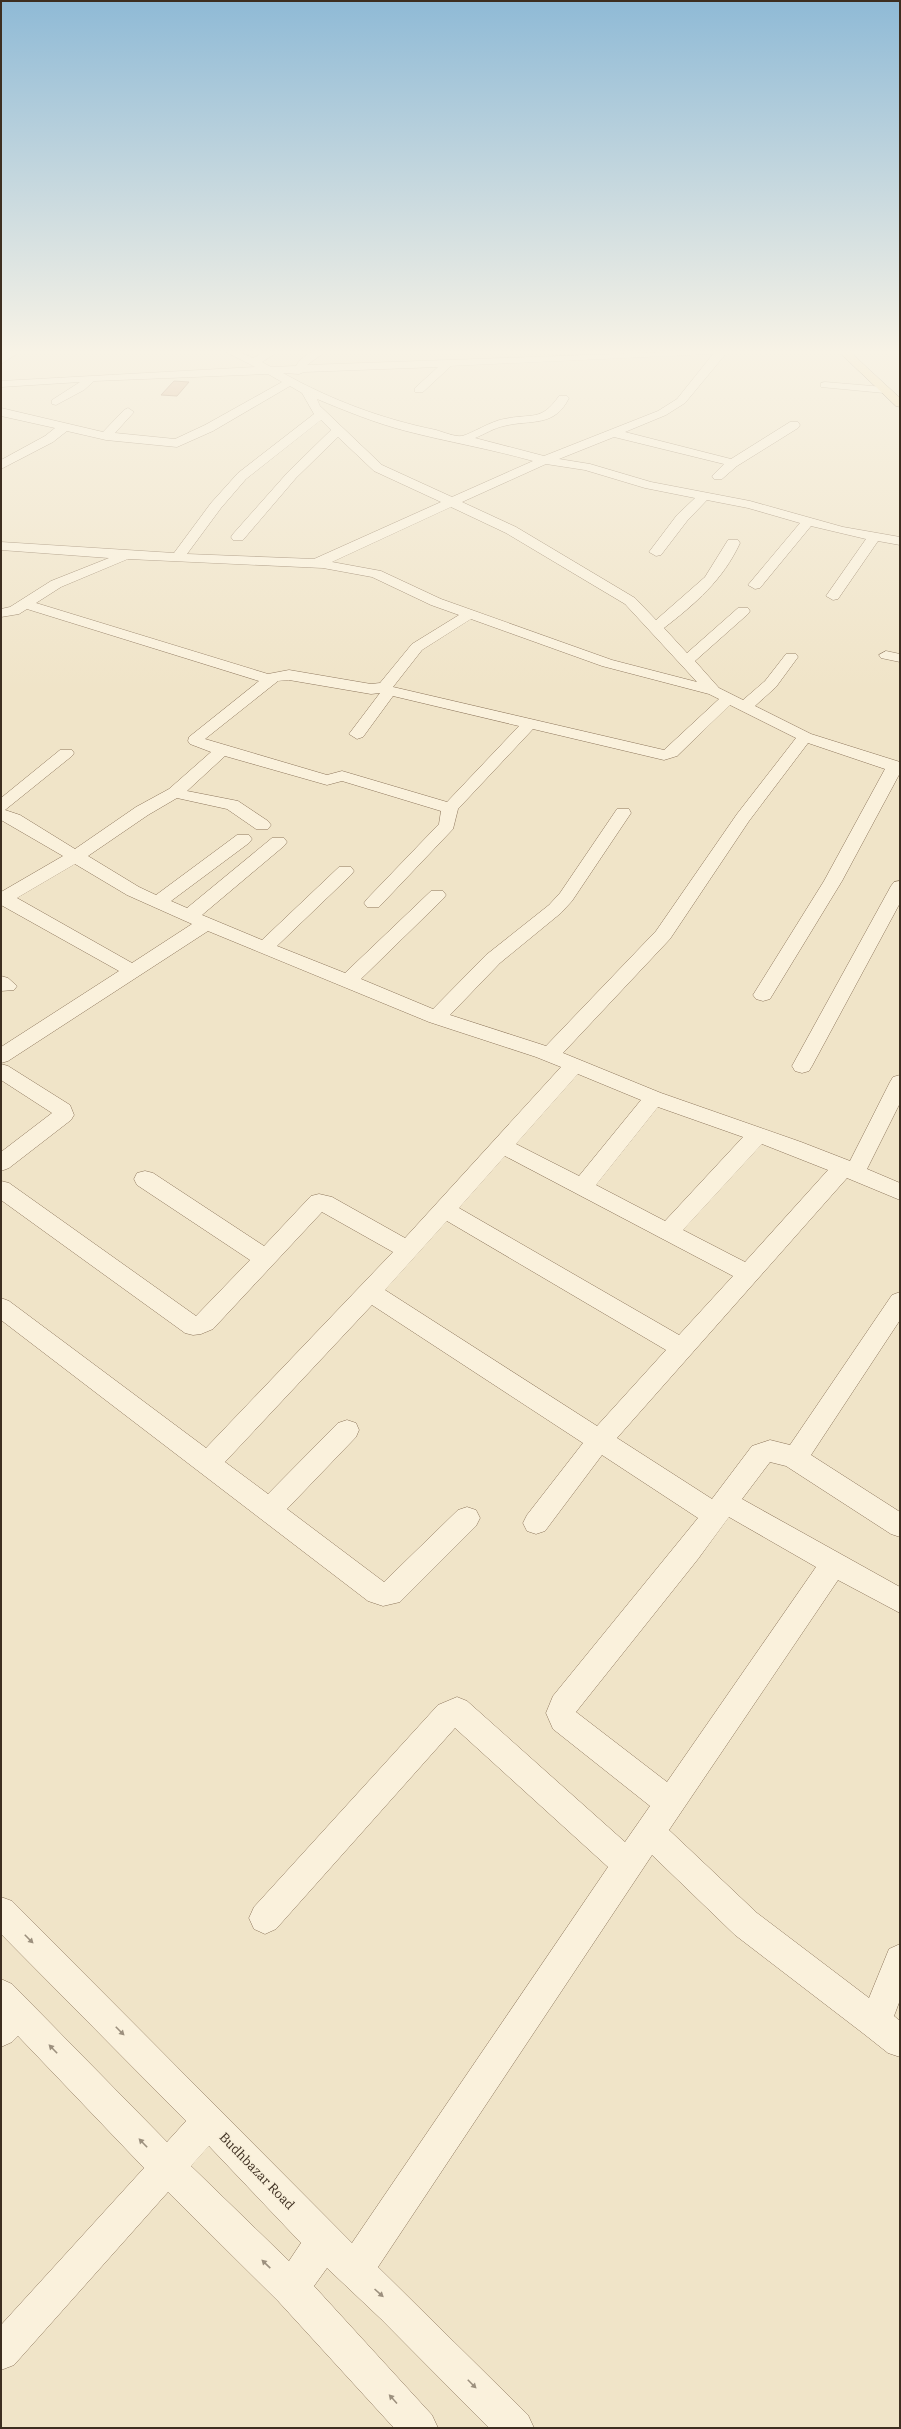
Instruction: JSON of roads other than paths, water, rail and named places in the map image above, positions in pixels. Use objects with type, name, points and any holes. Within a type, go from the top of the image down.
[{"type":"street","points":[[177,558],[210,512],[242,476],[257,463]]},
{"type":"street","points":[[238,537],[304,463]]},
{"type":"street","points":[[373,463],[378,468],[511,530],[630,601],[714,691]]},
{"type":"street","points":[[315,564],[538,463]]},
{"type":"street","points":[[562,463],[586,468],[649,485],[750,505],[842,531],[900,541]]},
{"type":"street","points":[[718,476],[733,463]]},
{"type":"street","points":[[656,552],[682,518],[704,496]]},
{"type":"street","points":[[755,585],[809,522]]},
{"type":"street","points":[[833,596],[875,536]]},
{"type":"street","points":[[655,628],[699,593],[729,555],[733,543]]},
{"type":"street","points":[[1,546],[128,556],[315,564],[376,574],[436,602],[607,664],[714,691],[805,737],[898,767],[833,881],[763,995]]},
{"type":"street","points":[[1,613],[14,611],[56,584],[128,556]]},
{"type":"street","points":[[25,604],[270,680]]},
{"type":"street","points":[[686,661],[743,611]]},
{"type":"street","points":[[357,734],[385,686],[417,647],[470,614]]},
{"type":"street","points":[[744,707],[771,684],[779,671],[791,657]]},
{"type":"street","points":[[450,808],[342,776],[327,780],[218,749],[196,739],[270,680],[281,675],[289,675],[371,689],[384,689],[664,755],[671,753],[728,698]]},
{"type":"street","points":[[372,903],[447,825],[450,808],[529,724]]},
{"type":"street","points":[[549,1055],[663,935],[742,818],[805,737]]},
{"type":"street","points":[[3,899],[76,856],[142,811],[174,793],[219,753],[218,749]]},
{"type":"street","points":[[1,806],[66,753]]},
{"type":"street","points":[[174,793],[232,805],[262,824]]},
{"type":"street","points":[[436,1017],[493,959],[555,909],[566,897],[623,813]]},
{"type":"street","points":[[1,814],[14,819],[133,891],[198,919],[436,1017],[549,1055],[654,1098],[758,1134],[900,1192]]},
{"type":"street","points":[[158,902],[242,840]]},
{"type":"street","points":[[1,1056],[132,971],[198,919],[278,842]]},
{"type":"street","points":[[266,946],[344,871]]},
{"type":"street","points":[[802,1066],[900,886]]},
{"type":"street","points":[[348,982],[437,895]]},
{"type":"street","points":[[3,899],[132,971]]},
{"type":"street","points":[[209,1462],[370,1292],[574,1066]]},
{"type":"street","points":[[1,1071],[63,1110],[64,1115],[1,1164]]},
{"type":"street","points":[[536,1523],[599,1441],[748,1274],[849,1170],[900,1082]]},
{"type":"street","points":[[583,1187],[654,1098]]},
{"type":"street","points":[[668,1232],[758,1134]]},
{"type":"street","points":[[503,1146],[748,1274]]},
{"type":"street","points":[[145,1180],[265,1258]]},
{"type":"street","points":[[1,1189],[193,1326],[200,1325],[205,1322],[319,1202],[324,1203],[408,1250]]},
{"type":"street","points":[[445,1210],[682,1348]]},
{"type":"street","points":[[370,1292],[599,1441],[720,1509],[834,1564],[900,1601]]},
{"type":"street","points":[[793,1458],[797,1455],[900,1300]]},
{"type":"street","points":[[1,1307],[209,1462],[377,1592],[383,1594],[391,1593],[467,1518]]},
{"type":"street","points":[[270,1510],[347,1430]]},
{"type":"street","points":[[671,1804],[563,1719],[560,1713],[563,1706],[720,1509],[762,1453],[770,1451],[793,1458],[900,1526]]},
{"type":"street","points":[[355,2270],[500,2052],[834,1564]]},
{"type":"street","points":[[265,1918],[448,1715],[457,1711],[628,1865]]},
{"type":"street","points":[[651,1833],[746,1924],[900,2041]]},
{"type":"street","name":"Budhbazar Road","points":[[1,1912],[209,2120],[324,2241],[394,2306],[515,2428]]},
{"type":"street","points":[[875,2022],[900,1960]]},
{"type":"street","points":[[6,2013],[291,2288],[415,2427]]},
{"type":"street","points":[[1,2352],[209,2120]]},
{"type":"street","points":[[291,2288],[324,2241]]}]
